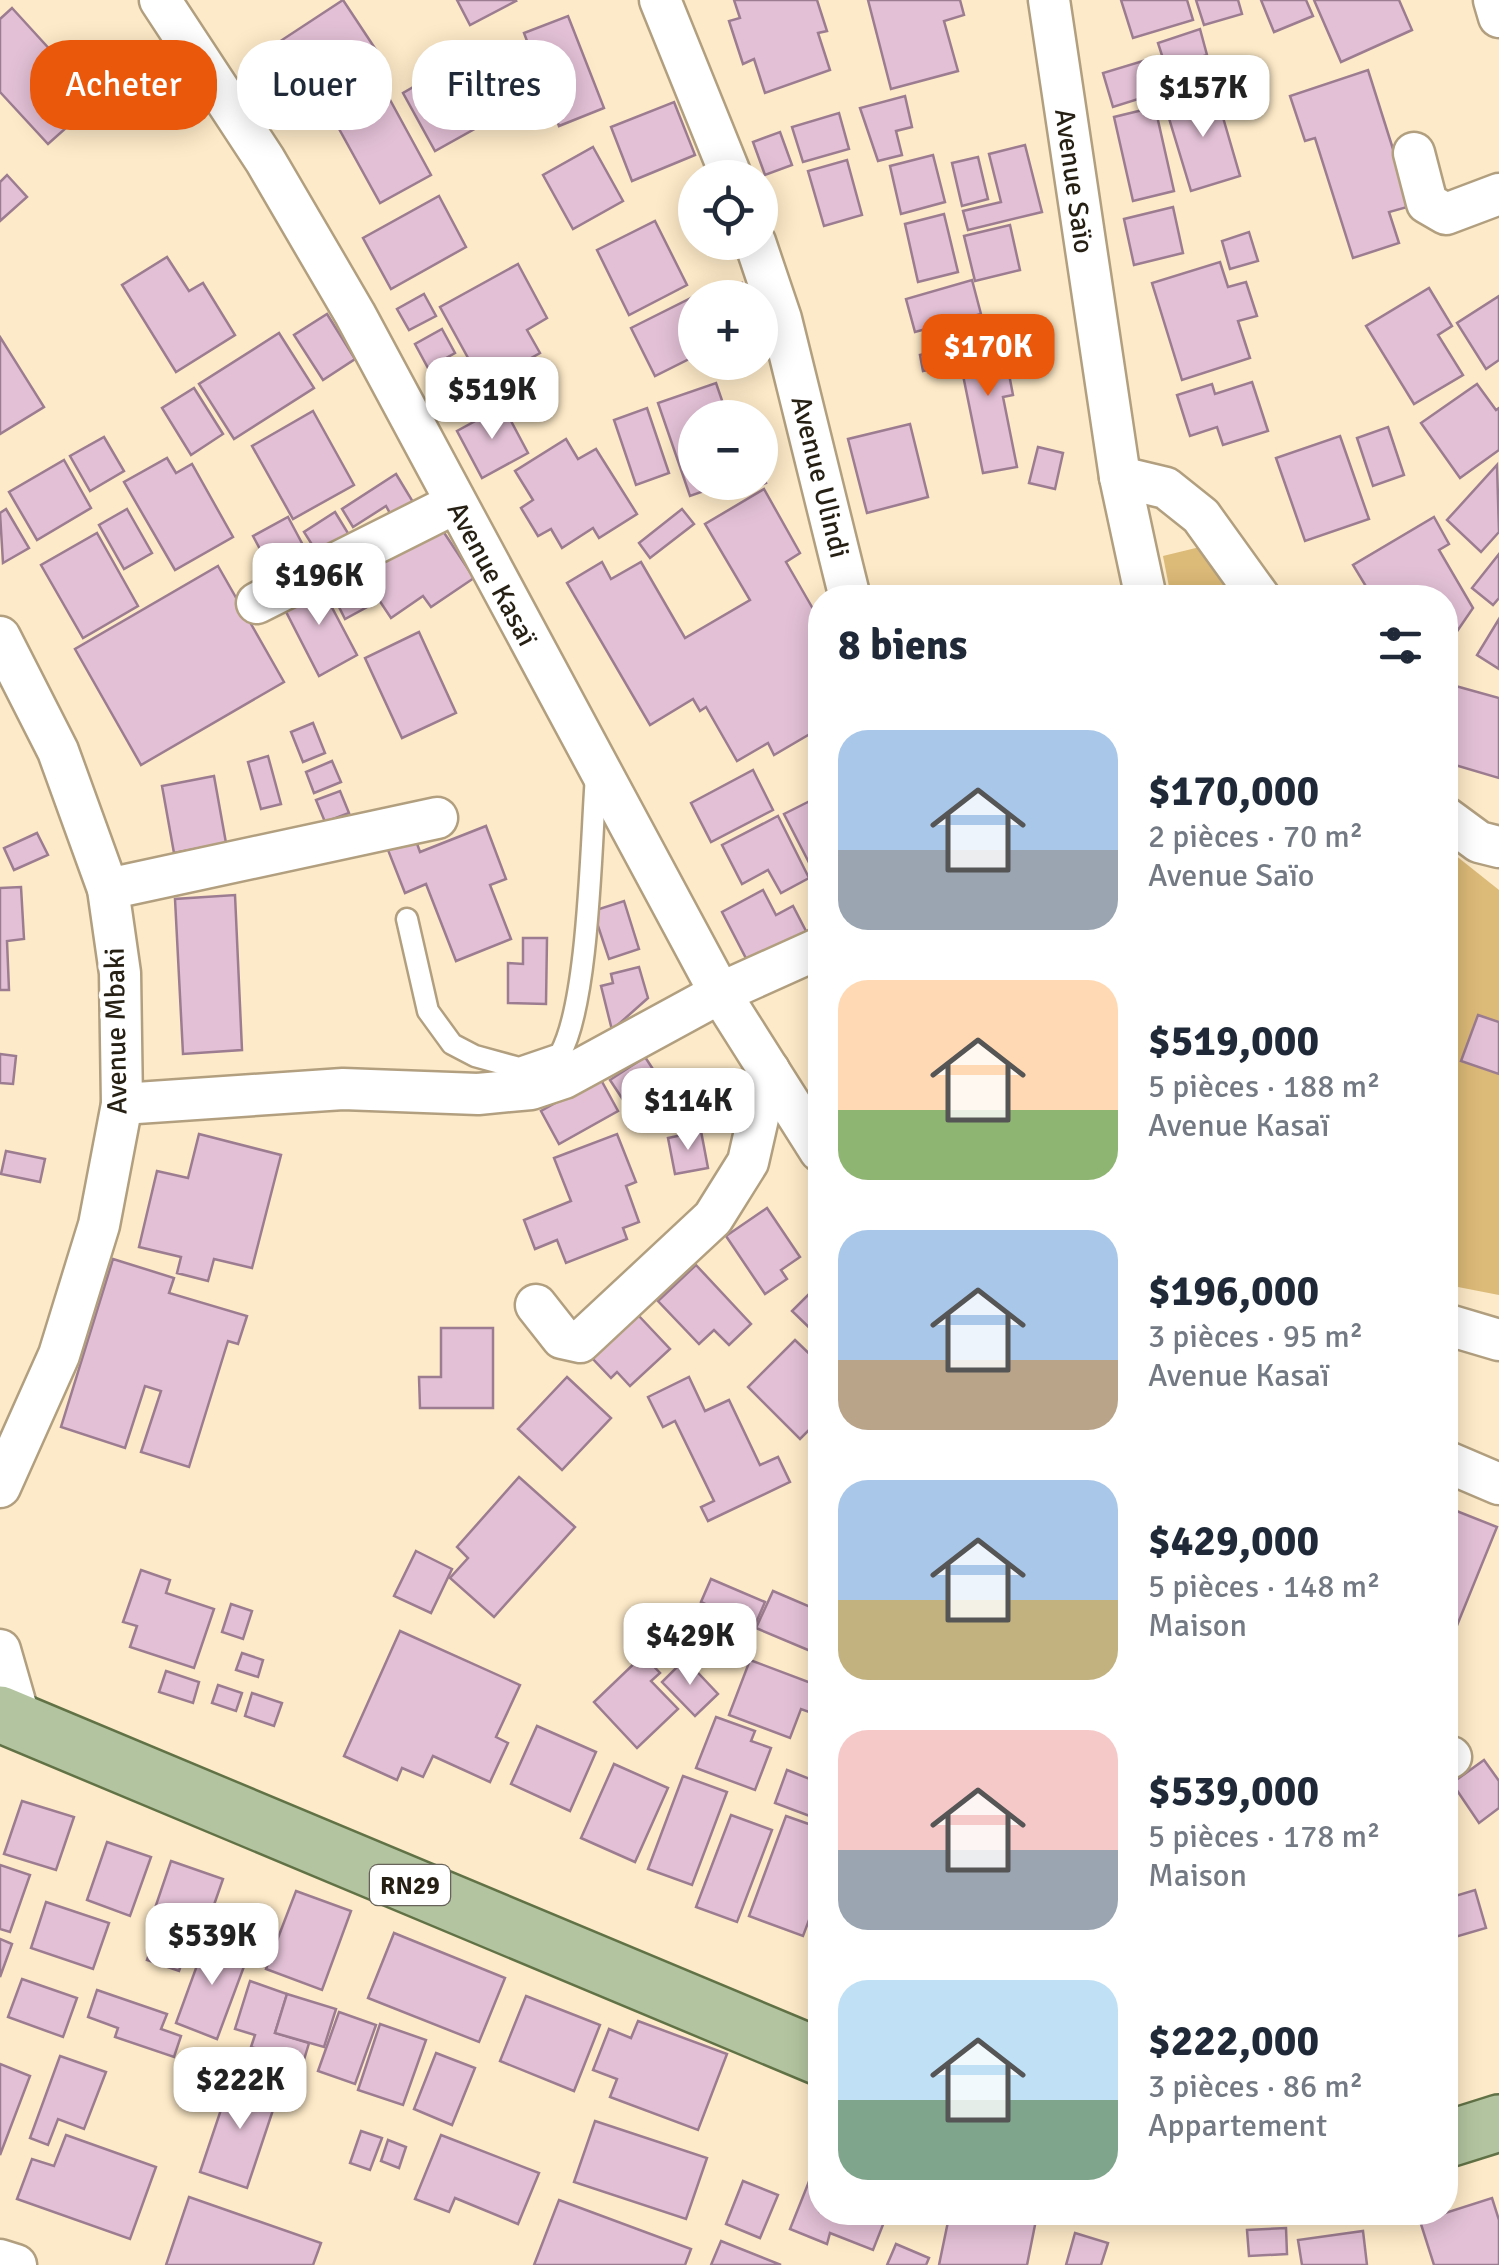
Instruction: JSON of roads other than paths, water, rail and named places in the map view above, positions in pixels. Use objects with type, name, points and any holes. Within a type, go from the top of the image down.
[{"type":"main road","name":"RN29","points":[[10,1718],[808,2053]]},
{"type":"main road","points":[[1458,2136],[1499,2123]]},
{"type":"street","name":"Avenue Kasaï","points":[[160,0],[266,160],[355,314],[720,994],[808,1132]]},
{"type":"street","points":[[660,0],[725,160]]},
{"type":"street","name":"Avenue Saïo","points":[[1049,0],[1120,477],[1143,585]]},
{"type":"street","points":[[1494,0],[1499,17]]},
{"type":"street","points":[[1414,153],[1427,203],[1446,214],[1499,194]]},
{"type":"street","name":"Avenue Ulindi","points":[[761,260],[782,320],[847,585]]},
{"type":"street","points":[[1120,477],[1166,488],[1202,516],[1251,585]]},
{"type":"street","points":[[257,603],[454,504]]},
{"type":"street","name":"Avenue Mbaki","points":[[0,637],[58,751],[108,889],[120,973],[122,1104],[99,1225],[59,1355],[0,1487]]},
{"type":"street","points":[[108,889],[438,818]]},
{"type":"street","points":[[1458,827],[1479,842],[1499,847]]},
{"type":"street","points":[[122,1104],[343,1089],[478,1094],[532,1089],[564,1078],[720,994],[808,954]]},
{"type":"street","points":[[536,1305],[562,1338],[580,1342],[713,1218],[748,1162],[769,1070]]},
{"type":"street","points":[[1458,1328],[1499,1340]]},
{"type":"street","points":[[1458,1467],[1499,1484]]},
{"type":"street","points":[[0,1650],[10,1718]]},
{"type":"street","points":[[0,2260],[16,2265]]},
{"type":"lane","points":[[407,918],[428,1011],[452,1044],[475,1056],[519,1068],[560,1054],[571,1034],[577,996],[597,767]]}]
